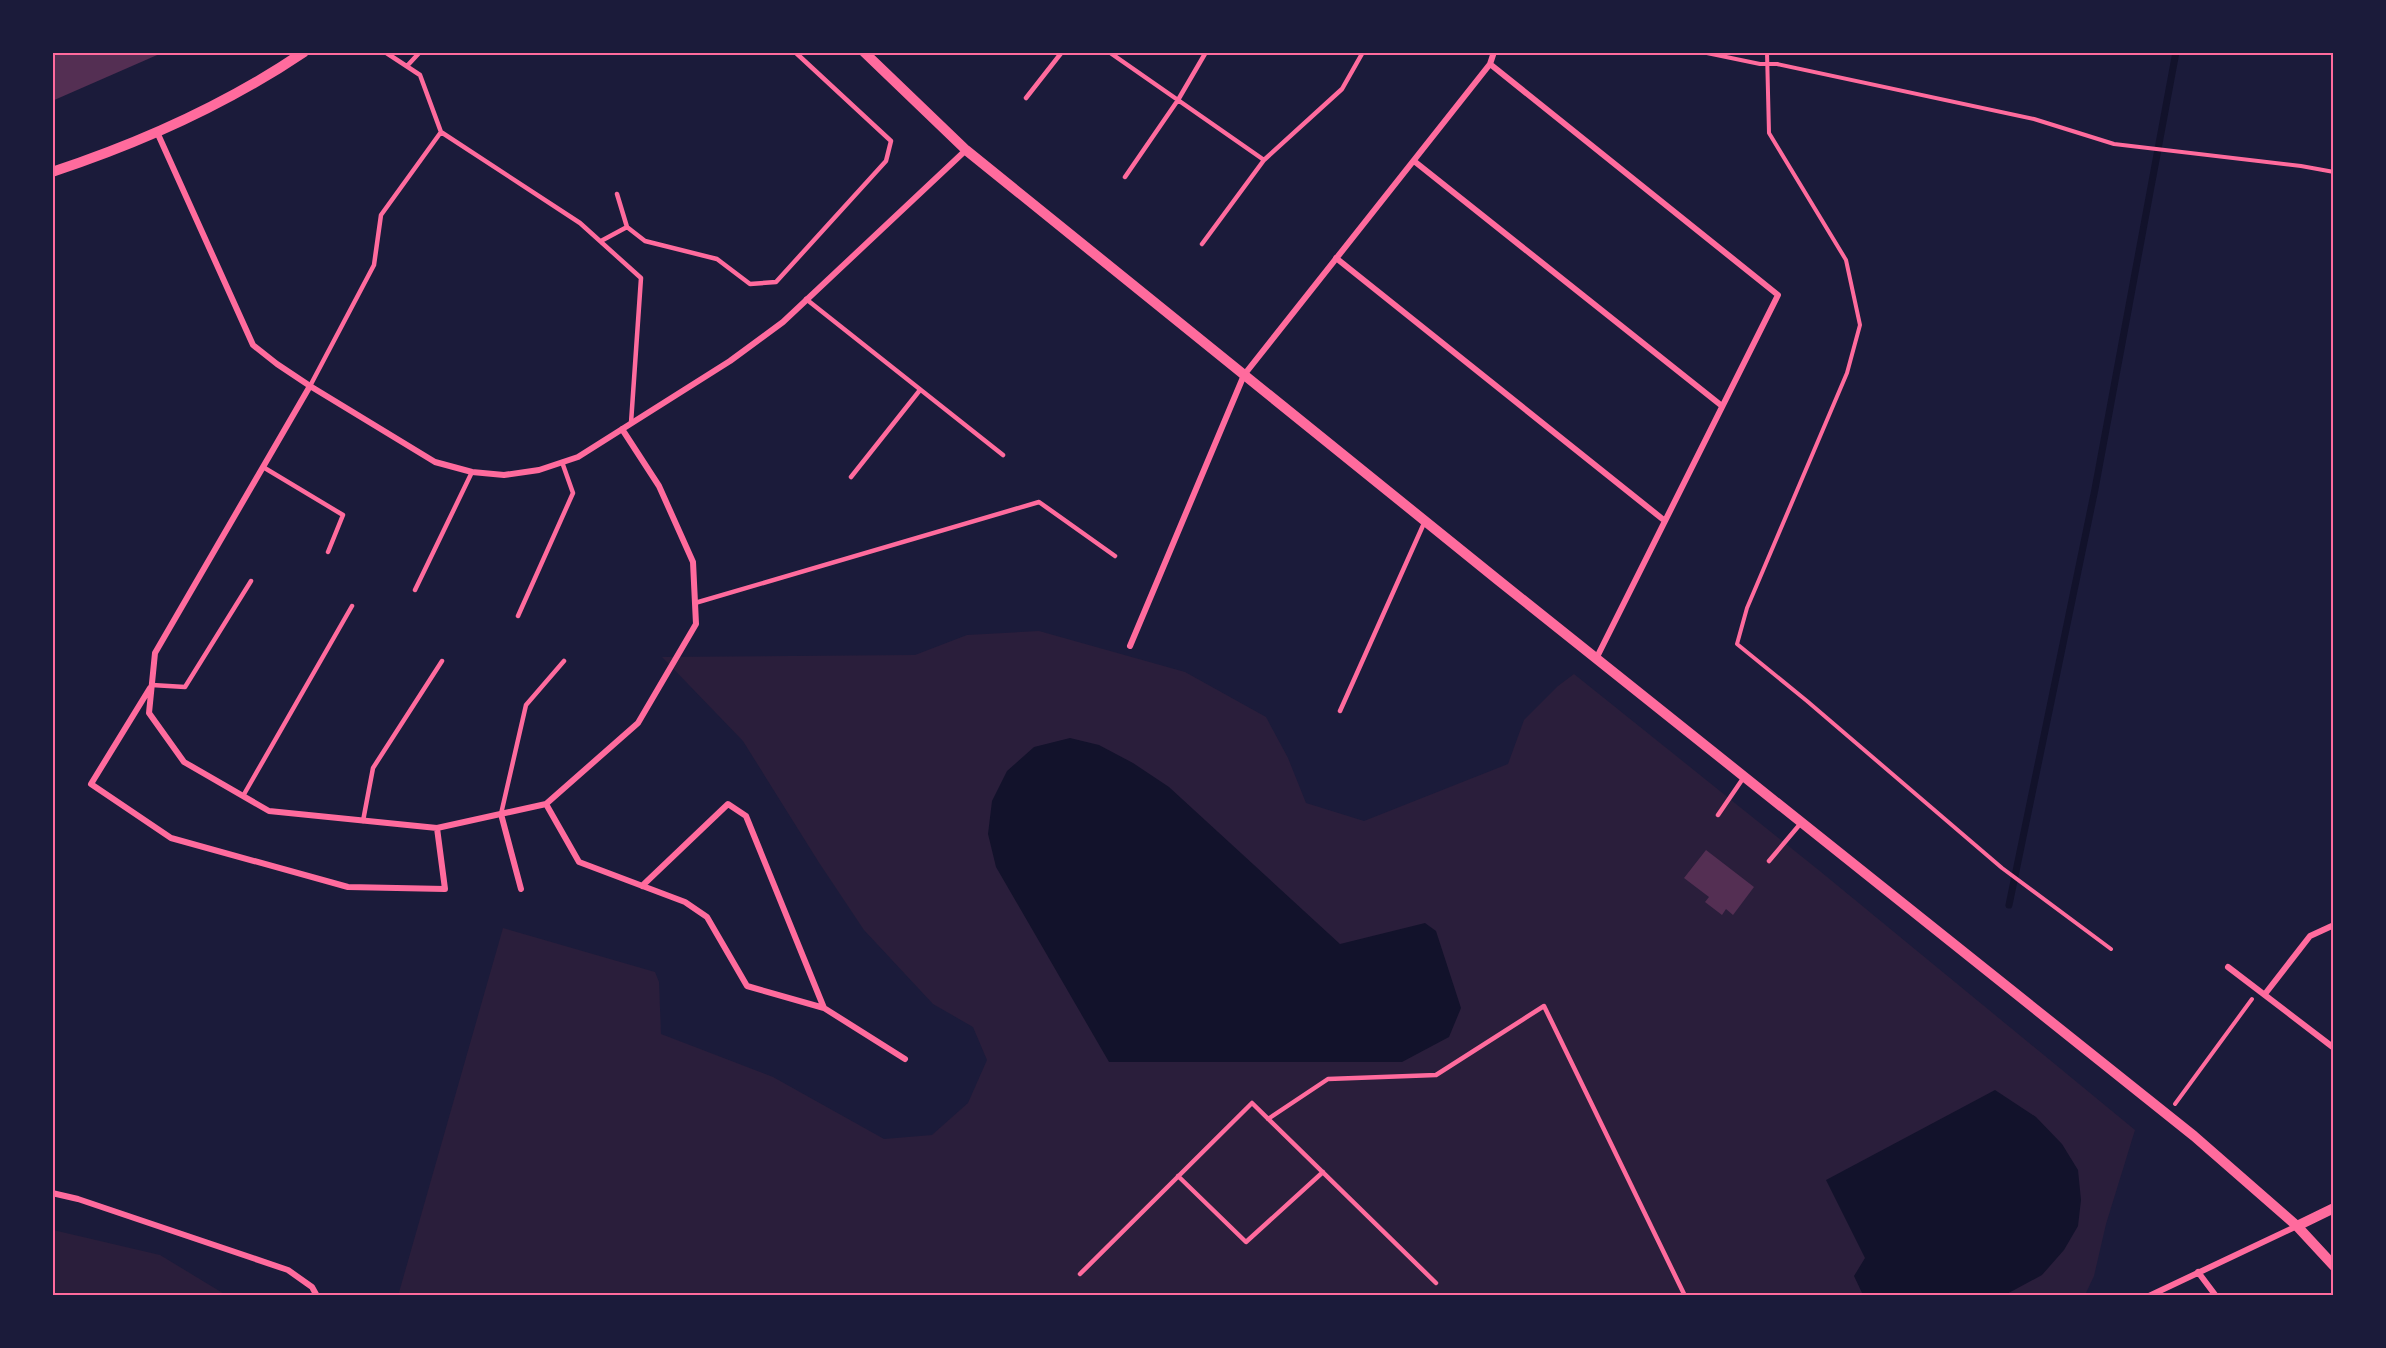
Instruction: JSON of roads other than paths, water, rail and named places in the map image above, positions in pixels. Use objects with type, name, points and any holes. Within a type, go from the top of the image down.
[{"type":"street","points":[[52,172],[113,150],[156,131],[249,86],[304,52]]},
{"type":"street","points":[[864,52],[966,150],[1801,823],[2167,1114],[2249,1182],[2297,1226],[2334,1266]]},
{"type":"street","points":[[1130,646],[1244,375],[1490,64],[1494,52]]},
{"type":"street","points":[[1490,64],[1778,295],[1596,658]]},
{"type":"street","points":[[156,131],[253,345],[310,386],[435,462],[472,472],[504,475],[538,471],[578,457],[730,361],[783,322],[966,150]]},
{"type":"street","points":[[1413,161],[1722,406]]},
{"type":"street","points":[[1336,258],[1665,521]]},
{"type":"street","points":[[310,386],[154,653],[149,713],[184,762],[269,811],[437,828],[546,804],[638,723],[696,624],[693,562],[659,486],[622,429]]},
{"type":"street","points":[[152,684],[91,784],[171,838],[348,887],[446,889],[437,828]]},
{"type":"street","points":[[546,804],[579,862],[685,902],[707,917],[747,986],[824,1008],[905,1059]]},
{"type":"street","points":[[642,886],[728,804],[746,816],[824,1008]]},
{"type":"street","points":[[501,814],[521,889]]},
{"type":"street","points":[[2262,992],[2310,936],[2334,925]]},
{"type":"street","points":[[2228,967],[2334,1047]]},
{"type":"street","points":[[52,1193],[78,1199],[288,1270],[312,1287],[317,1296]]},
{"type":"street","points":[[2149,1296],[2334,1208]]},
{"type":"street","points":[[2198,1272],[2216,1296]]},
{"type":"lane","points":[[385,52],[420,75],[441,132],[580,223],[641,278],[631,423]]},
{"type":"lane","points":[[407,66],[420,52]]},
{"type":"lane","points":[[617,194],[627,227],[645,241],[717,258],[750,284],[776,282],[886,162],[891,141],[795,52]]},
{"type":"lane","points":[[1026,98],[1062,52]]},
{"type":"lane","points":[[1109,52],[1264,160]]},
{"type":"lane","points":[[1125,177],[1178,100],[1206,52]]},
{"type":"lane","points":[[1202,244],[1264,160],[1342,89],[1363,52]]},
{"type":"lane","points":[[310,386],[374,265],[381,215],[441,132]]},
{"type":"lane","points":[[601,241],[627,227]]},
{"type":"lane","points":[[807,299],[1003,455]]},
{"type":"lane","points":[[851,477],[920,390]]},
{"type":"lane","points":[[518,616],[573,493],[562,462]]},
{"type":"lane","points":[[263,467],[343,515],[328,552]]},
{"type":"lane","points":[[415,590],[472,472]]},
{"type":"lane","points":[[695,603],[1039,502],[1115,556]]},
{"type":"lane","points":[[1340,711],[1425,521]]},
{"type":"lane","points":[[152,684],[185,687],[251,581]]},
{"type":"lane","points":[[243,796],[352,606]]},
{"type":"lane","points":[[363,821],[373,768],[442,660]]},
{"type":"lane","points":[[501,814],[526,705],[564,661]]},
{"type":"lane","points":[[1718,815],[1744,777]]},
{"type":"lane","points":[[1769,861],[1801,823]]},
{"type":"lane","points":[[1268,1119],[1328,1079],[1436,1075],[1544,1006],[1685,1296]]},
{"type":"lane","points":[[1080,1274],[1252,1103],[1436,1283]]},
{"type":"lane","points":[[1178,1176],[1246,1242],[1323,1172]]},
{"type":"waterway","points":[[2009,905],[2095,489],[2176,52]]}]
